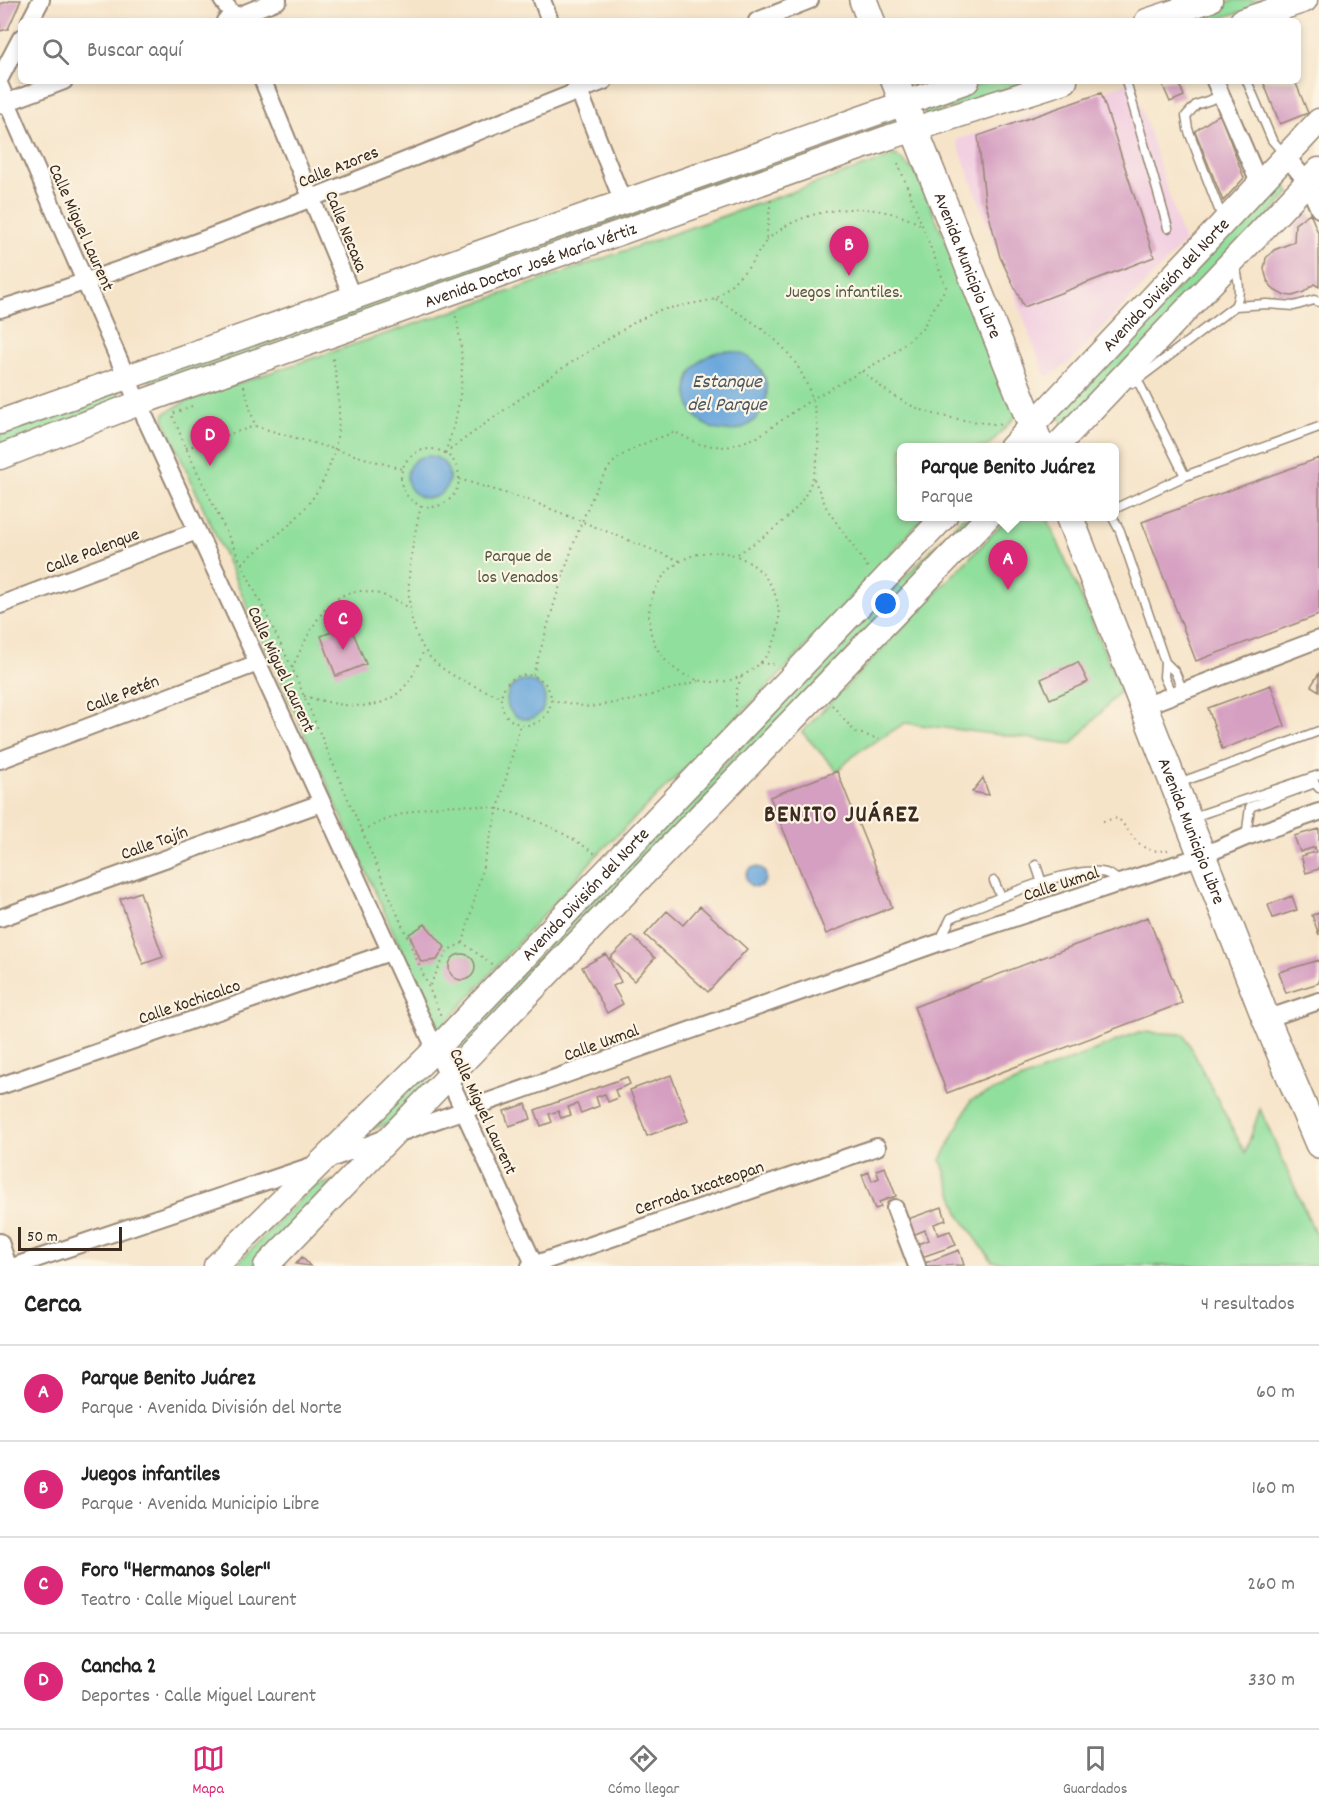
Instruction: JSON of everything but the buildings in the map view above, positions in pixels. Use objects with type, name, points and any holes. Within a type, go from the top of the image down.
[{"type":"main road","points":[[863,0],[870,18]]},
{"type":"main road","points":[[1158,18],[1210,0]]},
{"type":"main road","points":[[1251,18],[1305,0]]},
{"type":"main road","name":"Avenida Doctor José María Vértiz","points":[[0,422],[623,202],[899,91],[947,84]]},
{"type":"main road","name":"Avenida Doctor José María Vértiz","points":[[0,457],[139,403],[767,181],[915,129],[1056,84]]},
{"type":"main road","name":"Avenida Municipio Libre","points":[[899,91],[1037,436]]},
{"type":"main road","name":"Avenida División del Norte","points":[[1007,436],[1037,436],[1224,223],[1319,121]]},
{"type":"main road","name":"Avenida División del Norte","points":[[1060,443],[1127,383],[1234,260],[1313,176]]},
{"type":"main road","name":"Avenida División del Norte","points":[[216,1266],[508,975],[940,521]]},
{"type":"main road","name":"Avenida División del Norte","points":[[266,1266],[984,521]]},
{"type":"main road","name":"Avenida Municipio Libre","points":[[1071,521],[1266,1019],[1319,1144]]},
{"type":"street","points":[[32,18],[41,0]]},
{"type":"street","points":[[222,0],[232,18]]},
{"type":"street","points":[[238,18],[278,0]]},
{"type":"street","points":[[542,0],[549,18]]},
{"type":"street","points":[[765,18],[810,0]]},
{"type":"street","points":[[0,78],[18,44]]},
{"type":"street","points":[[3,103],[56,84]]},
{"type":"street","name":"Calle Necaxa","points":[[264,84],[352,297]]},
{"type":"street","name":"Calle Miguel Laurent","points":[[0,86],[3,103],[126,376],[533,1266]]},
{"type":"street","points":[[577,86],[623,202]]},
{"type":"street","name":"Calle Azores","points":[[0,309],[86,283],[313,198],[577,86]]},
{"type":"street","points":[[1218,88],[1260,185]]},
{"type":"street","points":[[1286,156],[1313,176],[1319,209]]},
{"type":"street","name":"Calle Palenque","points":[[0,605],[197,531]]},
{"type":"street","points":[[1144,706],[1319,639]]},
{"type":"street","name":"Calle Petén","points":[[0,760],[258,663]]},
{"type":"street","name":"Calle Tajín","points":[[0,918],[321,803]]},
{"type":"street","name":"Calle Uxmal","points":[[15,1266],[317,1164],[938,943],[1122,883],[1199,850],[1319,812]]},
{"type":"street","name":"Calle Xochicalco","points":[[0,1086],[390,952]]},
{"type":"street","points":[[1266,1019],[1319,1001]]},
{"type":"street","name":"Cerrada Ixcateopan","points":[[533,1266],[876,1147]]},
{"type":"street","points":[[895,1208],[917,1266]]},
{"type":"street","points":[[0,1242],[8,1266]]},
{"type":"lane","points":[[1127,84],[1168,228]]},
{"type":"lane","points":[[1248,84],[1272,140],[1286,156]]},
{"type":"lane","points":[[1218,88],[1186,116],[1188,129],[1224,223]]},
{"type":"lane","points":[[1185,476],[1127,383],[1235,306],[1239,298],[1239,284],[1234,260]]},
{"type":"lane","points":[[1235,306],[1267,304],[1294,306],[1314,300],[1319,302]]},
{"type":"lane","points":[[1119,507],[1185,476],[1319,427]]},
{"type":"lane","points":[[1115,521],[1165,662],[1164,677],[1177,693]]},
{"type":"lane","points":[[1174,784],[1319,731]]},
{"type":"lane","points":[[1187,819],[1317,781]]},
{"type":"lane","points":[[1246,837],[1247,803]]},
{"type":"lane","points":[[1036,865],[1042,883]]},
{"type":"lane","points":[[938,943],[951,918],[1042,883],[1086,871],[1103,872],[1122,883]]},
{"type":"lane","points":[[994,881],[1001,897]]},
{"type":"path","points":[[533,675],[582,522],[599,484],[616,460],[649,441],[675,432],[701,445],[727,447],[756,438],[812,399],[891,355],[922,329],[946,287],[898,163]]},
{"type":"path","points":[[766,241],[771,197],[767,181]]},
{"type":"path","points":[[445,453],[561,369],[635,322],[660,310],[716,299],[748,268],[766,241],[793,222],[825,212],[854,209],[878,210],[911,219],[921,225]]},
{"type":"path","points":[[445,453],[458,417],[464,376],[462,344],[448,295]]},
{"type":"path","points":[[716,299],[759,325],[792,358],[812,399],[820,443],[814,479],[798,506],[775,529],[736,555]]},
{"type":"path","points":[[241,563],[290,524],[315,494],[336,452],[340,386],[326,338]]},
{"type":"path","points":[[862,371],[888,395],[919,411],[1007,436]]},
{"type":"path","points":[[243,384],[255,426]]},
{"type":"path","points":[[192,405],[172,414],[186,448],[292,668],[444,1021]]},
{"type":"path","points":[[186,448],[255,426],[336,452],[402,469]]},
{"type":"path","points":[[436,450],[445,453],[455,464],[459,478],[453,495],[447,502],[430,507],[421,506],[406,495],[402,487],[402,469],[411,455],[419,451],[436,450]]},
{"type":"path","points":[[459,478],[531,501],[680,561]]},
{"type":"path","points":[[814,479],[826,509],[871,573],[883,582]]},
{"type":"path","points":[[421,506],[410,568],[409,608],[424,649],[439,664],[464,682],[501,697]]},
{"type":"path","points":[[717,551],[736,555],[755,566],[770,582],[778,602],[779,624],[773,645],[760,663],[742,676],[721,682],[699,680],[679,672],[663,657],[653,638],[649,616],[653,594],[664,575],[680,561],[698,554],[717,551]]},
{"type":"path","points":[[292,668],[319,615],[332,602],[344,595],[360,590],[371,590],[409,608]]},
{"type":"path","points":[[304,696],[342,707],[362,707],[381,703],[401,689],[417,672],[424,649]]},
{"type":"path","points":[[533,675],[546,685],[551,700],[550,708],[542,720],[535,724],[520,725],[507,717],[501,697],[508,681],[515,677],[533,675]]},
{"type":"path","points":[[742,676],[736,691],[735,705],[747,726]]},
{"type":"path","points":[[551,700],[589,707],[638,699],[699,680]]},
{"type":"path","points":[[820,692],[855,732],[879,739]]},
{"type":"path","points":[[430,985],[448,950],[463,943],[520,725]]},
{"type":"path","points":[[362,831],[381,821],[420,808],[460,803],[499,809],[540,821],[569,835],[612,868]]},
{"type":"path","points":[[1103,821],[1118,818],[1137,843],[1147,850],[1159,852],[1199,850]]},
{"type":"path","points":[[463,943],[508,975]]},
{"type":"shaded area","points":[[1124,84],[1134,84],[1184,243],[1070,362],[1046,378],[956,140]]},
{"type":"green space","points":[[1235,0],[1277,0],[1221,18],[1200,18],[1199,12]]},
{"type":"green space","points":[[980,84],[1026,84],[926,116],[920,103]]},
{"type":"green space","points":[[898,114],[901,123],[155,389],[147,376]]},
{"type":"green space","name":"Parque de los Venados","points":[[896,155],[916,173],[1020,412],[991,443],[897,443],[897,521],[920,521],[777,678],[597,855],[438,1032],[164,420],[165,413],[188,400],[454,311]]},
{"type":"green space","points":[[1283,179],[1290,193],[1065,429],[1058,412]]},
{"type":"green space","points":[[117,390],[121,400],[0,447],[0,435]]},
{"type":"green space","points":[[959,521],[972,521],[455,1061],[451,1046]]},
{"type":"green space","points":[[1005,521],[1049,521],[1121,690],[1072,744],[905,723],[858,752],[837,771],[802,732]]},
{"type":"green space","points":[[1139,1032],[1184,1034],[1245,1153],[1260,1109],[1319,1242],[1319,1266],[1020,1266],[992,1261],[960,1216],[941,1160],[971,1100]]},
{"type":"green space","points":[[424,1068],[431,1083],[393,1122],[370,1130]]},
{"type":"green space","points":[[334,1181],[253,1266],[235,1266],[312,1187]]},
{"type":"water","name":"Estanque del Parque","points":[[727,351],[742,354],[755,363],[764,376],[767,391],[764,406],[755,419],[742,428],[727,431],[712,428],[699,419],[690,406],[687,391],[690,376],[699,363],[712,354]]},
{"type":"water","points":[[428,456],[443,462],[449,477],[443,492],[428,498],[413,492],[407,477],[413,462]]},
{"type":"water","points":[[526,681],[540,686],[545,700],[540,714],[526,719],[512,714],[507,700],[512,686]]},
{"type":"water","points":[[752,867],[760,867],[766,873],[766,881],[760,887],[752,887],[746,881],[746,873]]},
{"type":"place","name":"Juegos infantiles","points":[[849,276]]},
{"type":"place","name":"Cancha 2","points":[[210,466]]},
{"type":"place","name":"Parque Benito Juárez","points":[[1008,590]]},
{"type":"place","name":"Foro \"Hermanos Soler\"","points":[[343,650]]},
{"type":"district","name":"BENITO JUÁREZ","points":[[842,813]]},
{"type":"park label","name":"Juegos infantiles.","points":[[844,291]]}]
